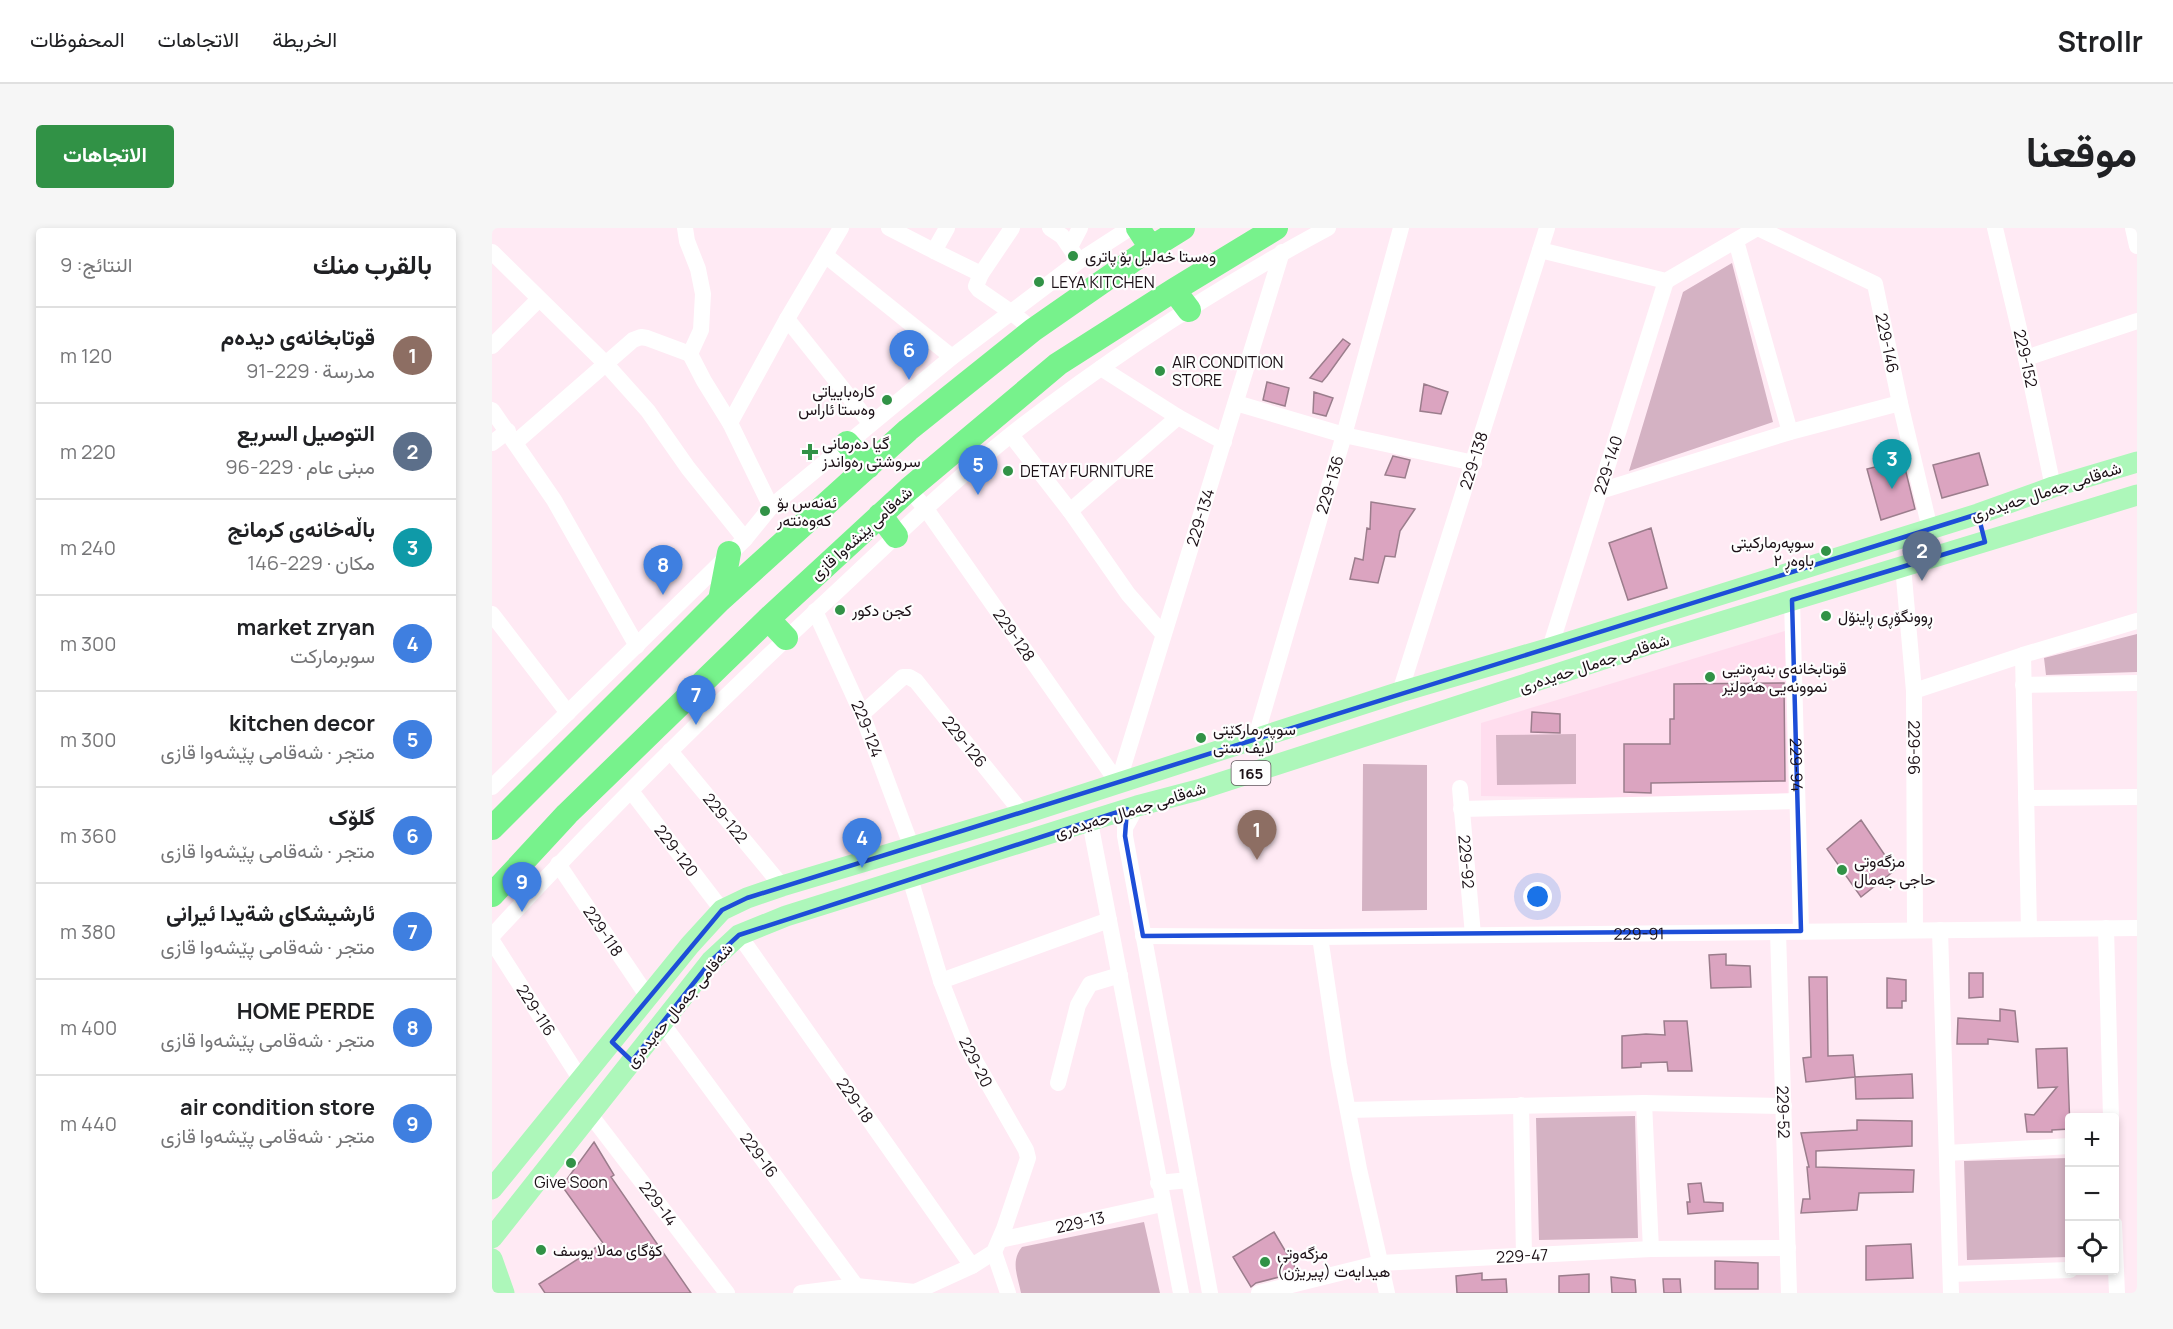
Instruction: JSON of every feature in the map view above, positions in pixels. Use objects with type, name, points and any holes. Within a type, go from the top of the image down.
[{"type":"highway","points":[[492,828],[720,600],[908,430],[1144,238],[1183,228]]},
{"type":"highway","name":"شەقامی پێشەوا قازی","points":[[492,895],[567,814],[768,619],[909,489],[1058,364],[1276,228]]},
{"type":"highway","points":[[1174,290],[1189,310]]},
{"type":"highway","points":[[847,443],[868,467]]},
{"type":"highway","points":[[880,515],[896,536]]},
{"type":"highway","points":[[720,600],[737,546]]},
{"type":"highway","points":[[768,619],[786,638]]},
{"type":"main road","name":"شەقامی جەمال حەیدەری","points":[[492,1189],[690,945],[722,910],[747,898],[1023,814],[1400,692],[1550,648],[2137,462]]},
{"type":"main road","name":"شەقامی جەمال حەیدەری","points":[[492,1238],[711,961],[739,934],[786,916],[1137,806],[1198,790],[1451,707],[2137,495]]},
{"type":"main road","points":[[1978,514],[1985,542]]},
{"type":"main road","points":[[612,1042],[632,1060]]},
{"type":"main road","points":[[493,1264],[504,1293]]},
{"type":"street","points":[[685,228],[703,294],[701,330],[690,354]]},
{"type":"street","points":[[730,423],[841,228]]},
{"type":"street","points":[[889,228],[981,274]]},
{"type":"street","points":[[934,251],[947,228]]},
{"type":"street","points":[[1012,228],[981,274],[976,286],[1033,330]]},
{"type":"street","points":[[1050,228],[1062,236],[1074,254]]},
{"type":"street","points":[[1074,254],[1080,228]]},
{"type":"street","points":[[494,781],[637,646],[737,546],[771,507],[870,423],[1011,312],[1074,254],[1130,228]]},
{"type":"street","points":[[492,936],[558,864],[786,638],[896,536],[1011,435],[1101,368],[1189,310],[1282,252],[1328,228]]},
{"type":"street","name":"229-136","points":[[1255,740],[1344,435],[1401,228]]},
{"type":"street","name":"229-138","points":[[1400,692],[1474,463],[1546,228]]},
{"type":"street","name":"229-152","points":[[1995,228],[2026,358],[2053,487]]},
{"type":"street","points":[[2133,228],[2137,246]]},
{"type":"street","points":[[1540,250],[1666,281],[1736,241],[1766,230]]},
{"type":"street","name":"229-146","points":[[1766,230],[1875,284],[1930,529]]},
{"type":"street","points":[[1736,241],[1790,432]]},
{"type":"street","points":[[492,252],[605,363],[648,411],[688,468],[737,546]]},
{"type":"street","name":"229-134","points":[[1118,783],[1282,252]]},
{"type":"street","points":[[825,255],[952,357]]},
{"type":"street","name":"229-140","points":[[1550,648],[1666,281]]},
{"type":"street","points":[[492,346],[539,299]]},
{"type":"street","points":[[788,319],[870,423]]},
{"type":"street","points":[[2026,358],[2137,321]]},
{"type":"street","points":[[492,443],[512,436],[633,340],[641,337],[647,338],[690,354],[730,423],[771,507]]},
{"type":"street","points":[[1101,368],[1178,417],[1224,442]]},
{"type":"street","points":[[1236,403],[1344,435],[1474,463]]},
{"type":"street","points":[[1600,491],[1790,432],[1900,403]]},
{"type":"street","points":[[492,410],[554,500],[637,646]]},
{"type":"street","points":[[1070,511],[1178,417]]},
{"type":"street","points":[[1011,435],[1070,511],[1128,594],[1163,634]]},
{"type":"street","name":"229-128","points":[[909,489],[926,509],[1118,783]]},
{"type":"street","name":"229-96","points":[[1903,566],[1914,691],[1915,930]]},
{"type":"street","name":"229-94","points":[[1792,600],[1801,931]]},
{"type":"street","name":"229-124","points":[[815,611],[862,714],[912,848]]},
{"type":"street","points":[[492,614],[568,713]]},
{"type":"street","points":[[1914,691],[2137,621]]},
{"type":"street","points":[[2023,655],[2029,929]]},
{"type":"street","name":"229-126","points":[[862,714],[903,677],[916,681],[1023,814]]},
{"type":"street","points":[[2024,685],[2137,683]]},
{"type":"street","name":"229-122","points":[[670,751],[782,886]]},
{"type":"street","name":"229-92","points":[[1460,788],[1473,935]]},
{"type":"street","name":"229-120","points":[[631,791],[722,910]]},
{"type":"street","points":[[2026,798],[2137,796]]},
{"type":"street","points":[[1461,809],[1797,801]]},
{"type":"street","points":[[1137,806],[1125,828],[1125,836],[1210,1293]]},
{"type":"street","points":[[1090,822],[1180,1293]]},
{"type":"street","points":[[1100,872],[1106,860],[1112,858],[1119,858],[1130,867]]},
{"type":"street","name":"229-118","points":[[558,864],[648,997]]},
{"type":"street","name":"229-20","points":[[910,878],[941,981],[966,1045],[1026,1150],[1028,1158],[997,1246]]},
{"type":"street","points":[[941,981],[1109,920]]},
{"type":"street","points":[[2106,928],[2111,1113]]},
{"type":"street","name":"229-91","points":[[1143,936],[1320,937],[2137,928]]},
{"type":"street","points":[[1940,930],[1951,1293]]},
{"type":"street","name":"229-52","points":[[1778,932],[1789,1293]]},
{"type":"street","name":"229-18","points":[[739,934],[972,1266]]},
{"type":"street","points":[[1320,937],[1348,1110],[1387,1293]]},
{"type":"street","name":"229-116","points":[[492,941],[581,1080]]},
{"type":"street","points":[[1058,1083],[1078,1005],[1090,984],[1120,975]]},
{"type":"street","name":"229-16","points":[[662,1023],[856,1286]]},
{"type":"street","points":[[1644,1103],[1651,1249]]},
{"type":"street","points":[[1348,1110],[1644,1103],[1784,1106]]},
{"type":"street","points":[[1521,1105],[1524,1255]]},
{"type":"street","name":"229-14","points":[[589,1113],[727,1293]]},
{"type":"street","points":[[1947,1153],[2065,1146]]},
{"type":"street","points":[[1158,1182],[1189,1180]]},
{"type":"street","name":"229-13","points":[[801,1293],[856,1286],[915,1292],[972,1266],[997,1246],[1162,1204]]},
{"type":"street","points":[[997,1246],[1008,1293]]},
{"type":"street","name":"229-47","points":[[1259,1293],[1380,1263],[1651,1249],[1788,1248]]},
{"type":"street","points":[[1951,1274],[2065,1270]]},
{"type":"street","points":[[2115,1275],[2116,1293]]},
{"type":"highlighted area","points":[[1978,514],[1985,542],[1792,600],[1801,931],[1143,936],[1125,836],[1127,809],[739,935],[711,961],[632,1061],[612,1042],[722,910],[747,898]]},
{"type":"shaded area","points":[[1732,263],[1773,422],[1629,471],[1683,292]]},
{"type":"shaded area","name":"قوتابخانەی بنەڕەتیی نموونەیی هەولێر","points":[[1785,631],[1788,801],[1481,796],[1481,723]]},
{"type":"shaded area","points":[[2137,634],[2137,672],[2046,675],[2044,658]]},
{"type":"shaded area","points":[[1576,734],[1576,784],[1497,785],[1496,735]]},
{"type":"shaded area","points":[[1363,764],[1427,765],[1427,910],[1362,911]]},
{"type":"shaded area","points":[[1635,1116],[1638,1238],[1539,1240],[1536,1118]]},
{"type":"shaded area","points":[[2065,1158],[2065,1257],[1967,1260],[1964,1161]]},
{"type":"shaded area","points":[[1144,1222],[1160,1293],[1021,1293],[1016,1258],[1022,1247]]},
{"type":"building","points":[[1343,339],[1350,344],[1322,382],[1310,378]]},
{"type":"building","points":[[1267,382],[1289,388],[1285,406],[1263,400]]},
{"type":"building","points":[[1424,384],[1448,392],[1441,414],[1420,411]]},
{"type":"building","points":[[1314,392],[1333,398],[1326,416],[1313,413]]},
{"type":"building","points":[[1979,453],[1988,485],[1942,498],[1933,465]]},
{"type":"building","points":[[1393,456],[1410,460],[1405,478],[1385,475]]},
{"type":"building","points":[[1903,460],[1915,509],[1881,520],[1867,469]]},
{"type":"building","points":[[1371,502],[1415,509],[1400,531],[1395,557],[1385,556],[1378,583],[1350,579],[1355,558],[1363,560],[1367,528],[1370,529]]},
{"type":"building","points":[[1651,528],[1667,588],[1628,600],[1609,543]]},
{"type":"building","points":[[1784,683],[1785,781],[1651,783],[1651,793],[1624,792],[1624,744],[1670,744],[1670,719],[1674,719],[1674,684]]},
{"type":"building","points":[[1532,712],[1560,714],[1560,733],[1531,732]]},
{"type":"building","points":[[1861,820],[1895,870],[1861,897],[1827,849]]},
{"type":"building","points":[[1726,954],[1726,965],[1750,966],[1751,987],[1711,988],[1709,955]]},
{"type":"building","points":[[1969,973],[1983,973],[1983,997],[1969,998]]},
{"type":"building","points":[[1809,977],[1827,977],[1828,1056],[1853,1055],[1855,1077],[1806,1082],[1803,1058],[1811,1057]]},
{"type":"building","points":[[1887,978],[1906,980],[1906,1001],[1902,1001],[1902,1008],[1887,1008]]},
{"type":"building","points":[[2000,1009],[2015,1011],[2018,1042],[1988,1039],[1988,1044],[1957,1044],[1958,1018],[2000,1021]]},
{"type":"building","points":[[1664,1021],[1687,1021],[1692,1071],[1668,1071],[1667,1062],[1641,1063],[1641,1067],[1622,1068],[1622,1036],[1665,1035]]},
{"type":"building","points":[[2067,1048],[2069,1113],[2065,1113],[2065,1129],[2027,1132],[2025,1114],[2034,1115],[2057,1087],[2038,1088],[2036,1049]]},
{"type":"building","points":[[1912,1074],[1913,1098],[1856,1099],[1855,1077]]},
{"type":"building","points":[[1857,1120],[1912,1121],[1912,1146],[1816,1151],[1816,1167],[1914,1170],[1913,1192],[1859,1193],[1857,1210],[1801,1213],[1803,1199],[1810,1199],[1807,1167],[1809,1167],[1801,1133],[1857,1130]]},
{"type":"building","points":[[594,1142],[614,1175],[611,1177],[691,1293],[545,1293],[539,1284],[603,1243],[562,1186]]},
{"type":"building","points":[[1701,1183],[1704,1202],[1723,1203],[1723,1211],[1688,1214],[1687,1202],[1690,1202],[1688,1184]]},
{"type":"building","points":[[1274,1232],[1296,1269],[1283,1276],[1256,1283],[1251,1287],[1233,1257]]},
{"type":"building","points":[[1911,1244],[1913,1278],[1866,1280],[1866,1246]]},
{"type":"building","points":[[1715,1261],[1758,1263],[1758,1289],[1715,1289]]},
{"type":"building","points":[[1482,1273],[1482,1280],[1506,1279],[1507,1293],[1457,1293],[1456,1276]]},
{"type":"building","points":[[1589,1274],[1589,1293],[1559,1293],[1559,1276]]},
{"type":"building","points":[[1611,1277],[1635,1280],[1636,1293],[1612,1293]]},
{"type":"building","points":[[1663,1279],[1680,1279],[1681,1293],[1664,1293]]},
{"type":"place","name":"وەستا خەلیل بۆ پاتری","points":[[1073,256]]},
{"type":"place","name":"LEYA KITCHEN","points":[[1039,282]]},
{"type":"place","name":"AIR CONDITION STORE","points":[[1160,371]]},
{"type":"place","name":"گلۆک","points":[[909,380]]},
{"type":"place","name":"کارەباییاتی وەستا ئاراس","points":[[887,400]]},
{"type":"place","name":"گیا دەرمانی سروشتی رەواندز","points":[[810,452]]},
{"type":"place","name":"DETAY FURNITURE","points":[[1008,471]]},
{"type":"place","name":"باڵەخانەی کرمانج","points":[[1892,489]]},
{"type":"place","name":"kitchen decor","points":[[978,495]]},
{"type":"place","name":"ئەنەس بۆ کەوەنتەر","points":[[765,511]]},
{"type":"place","name":"سوپەرمارکیتی باوەڕ ٢","points":[[1826,551]]},
{"type":"place","name":"التوصيل السريع","points":[[1922,581]]},
{"type":"place","name":"HOME PERDE","points":[[663,595]]},
{"type":"place","name":"كجن دكور","points":[[840,610]]},
{"type":"place","name":"ڕوونگۆڕی ڕاینۆل","points":[[1826,616]]},
{"type":"place","name":"قوتابخانەی بنەڕەتیی نموونەیی هەولێر","points":[[1710,677]]},
{"type":"place","name":"ئارشيشكاى شةيدا ئيرانى","points":[[696,725]]},
{"type":"place","name":"سوپەرمارکێتی لایف ستی","points":[[1201,738]]},
{"type":"place","name":"قوتابخانەی دیدەم","points":[[1257,860]]},
{"type":"place","name":"market zryan","points":[[862,868]]},
{"type":"place","name":"مزگەوتی حاجی جەمال","points":[[1842,870]]},
{"type":"place","name":"air condition store","points":[[522,912]]},
{"type":"place","name":"Give Soon","points":[[571,1163]]},
{"type":"place","name":"کۆگای مەلا یوسف","points":[[541,1250]]},
{"type":"place","name":"مزگه‌وتی هیدایه‌ت (پیریژن)","points":[[1265,1262]]}]
